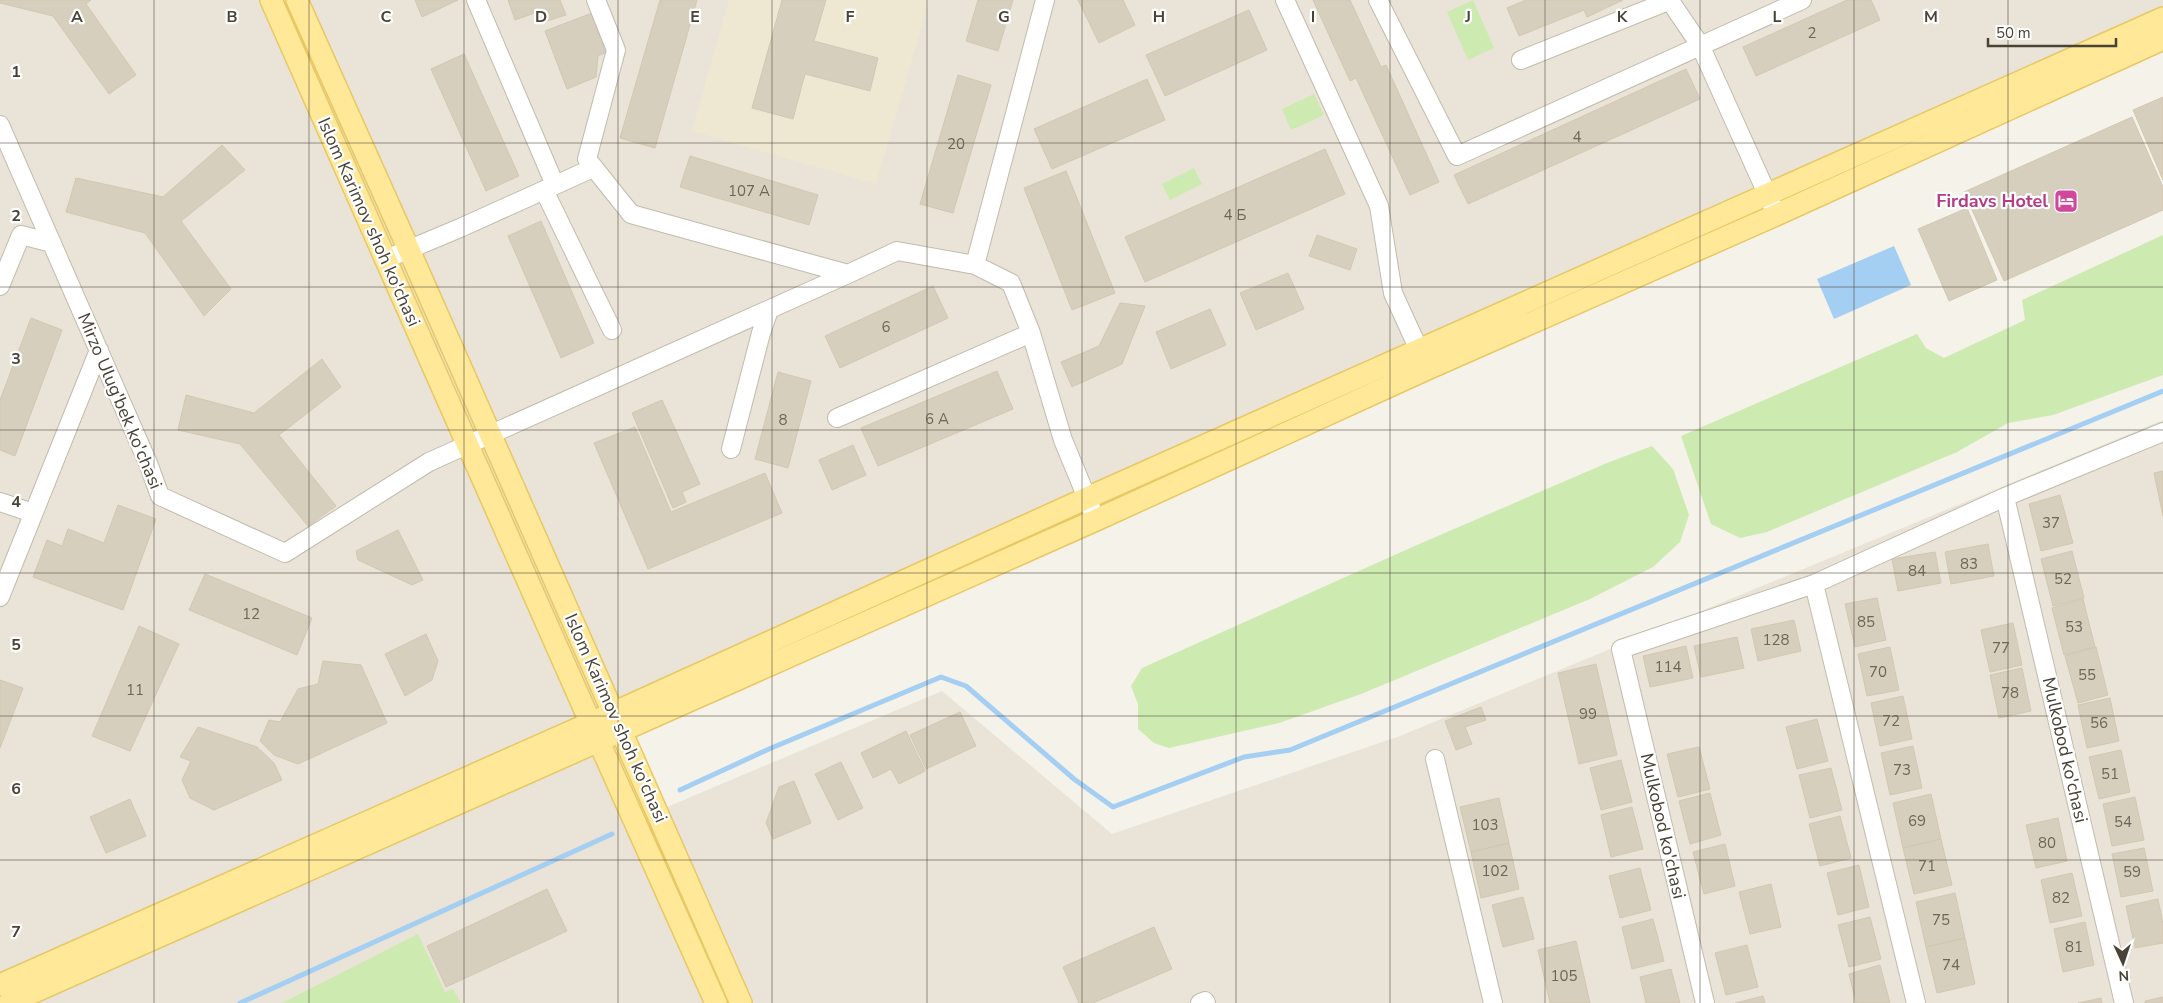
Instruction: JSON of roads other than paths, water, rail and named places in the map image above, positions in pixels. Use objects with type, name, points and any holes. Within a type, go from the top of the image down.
[{"type":"main road","name":"Islom Karimov shoh ko'chasi","points":[[271,0],[594,732],[716,1003]]},
{"type":"main road","name":"Islom Karimov shoh ko'chasi","points":[[296,0],[409,250],[741,1003]]},
{"type":"main road","points":[[2154,40],[2155,14],[2163,1]]},
{"type":"main road","points":[[618,722],[1087,498],[1776,215],[2154,40],[2163,18]]},
{"type":"main road","points":[[0,985],[1096,520],[1767,195],[2154,40]]},
{"type":"main road","points":[[9,1003],[594,732]]},
{"type":"street","points":[[476,0],[549,188],[612,330]]},
{"type":"street","points":[[596,0],[616,50],[587,159],[631,214],[848,274]]},
{"type":"street","points":[[976,265],[1045,0]]},
{"type":"street","points":[[1285,0],[1379,206],[1393,292],[1423,360]]},
{"type":"street","points":[[1378,0],[1457,156],[1802,0]]},
{"type":"street","points":[[1521,60],[1671,0],[1700,45],[1776,215]]},
{"type":"street","name":"Mirzo Ulug'bek ko'chasi","points":[[0,125],[148,463],[160,496],[285,552],[430,462],[467,444]]},
{"type":"street","points":[[386,259],[593,168]]},
{"type":"street","points":[[0,286],[21,234],[52,243]]},
{"type":"street","points":[[467,444],[897,251],[976,265],[1011,284],[1031,333],[1063,440],[1096,520]]},
{"type":"street","points":[[732,449],[761,333],[769,310]]},
{"type":"street","points":[[837,418],[1031,333]]},
{"type":"street","points":[[0,597],[99,350]]},
{"type":"street","points":[[1916,1003],[1814,584],[2005,497],[2163,432]]},
{"type":"street","name":"Mulkobod ko'chasi","points":[[2005,497],[2124,1003]]},
{"type":"street","points":[[0,502],[33,513]]},
{"type":"street","name":"Mulkobod ko'chasi","points":[[1705,1003],[1621,649],[1814,584]]},
{"type":"street","points":[[1435,760],[1493,1003]]},
{"type":"street","points":[[1200,1003],[1205,1000],[1206,1003]]},
{"type":"water","points":[[1894,246],[1911,285],[1834,319],[1817,279]]},
{"type":"waterway","points":[[680,790],[769,749],[941,677],[966,686],[1074,779],[1113,807],[1244,757],[1290,750],[2163,391]]},
{"type":"waterway","points":[[240,1003],[612,834]]},
{"type":"place","name":"Firdavs Hotel","points":[[2066,201]]}]
